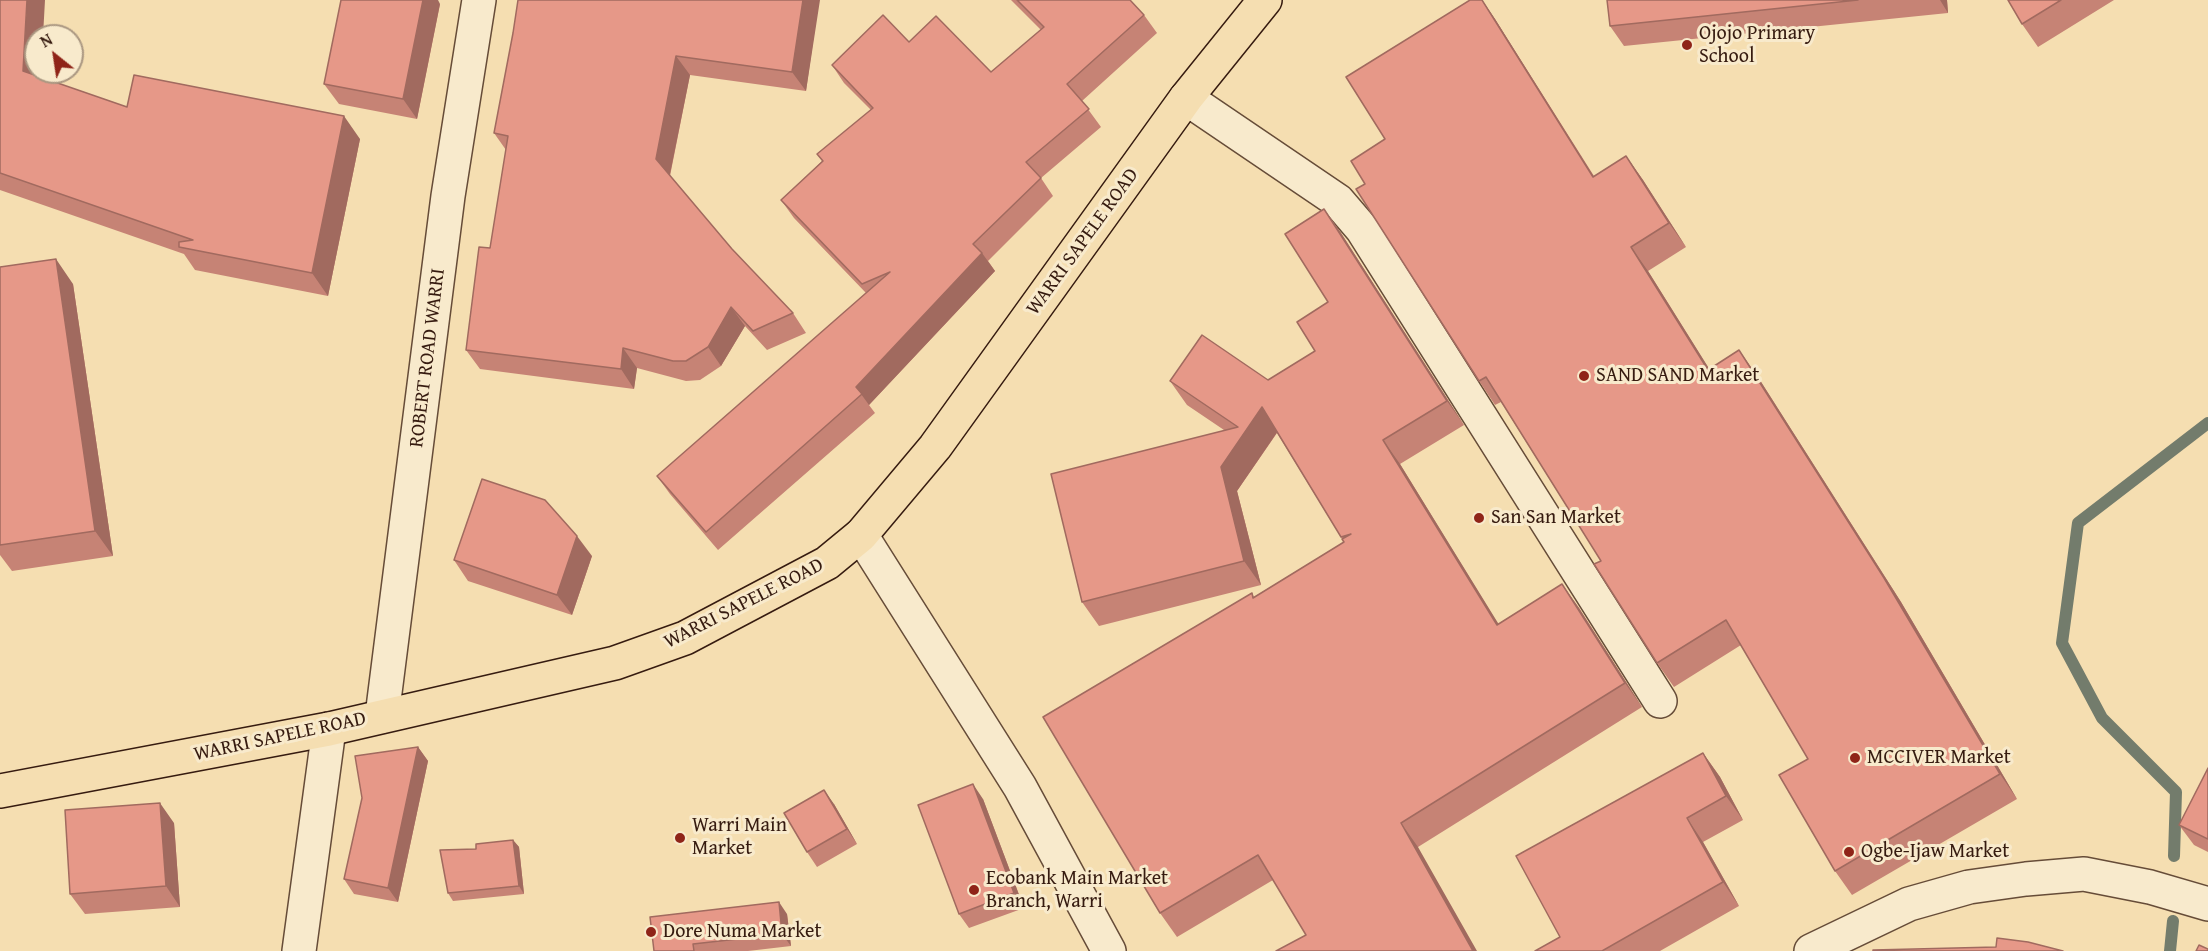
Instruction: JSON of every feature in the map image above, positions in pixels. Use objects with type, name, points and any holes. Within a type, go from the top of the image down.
[{"type":"main road","name":"WARRI SAPELE ROAD","points":[[0,791],[329,729],[615,663],[685,638],[827,563],[861,535],[935,447],[1185,98],[1265,0]]},
{"type":"street","name":"ROBERT ROAD WARRI","points":[[382,716],[448,196],[479,0]]},
{"type":"street","points":[[1185,98],[1338,201],[1362,229],[1660,701]]},
{"type":"street","points":[[861,535],[1020,787],[1109,951]]},
{"type":"street","points":[[299,951],[329,729]]},
{"type":"street","points":[[1811,951],[1909,904],[1969,887],[2026,879],[2084,874],[2150,887],[2208,904]]},
{"type":"building","points":[[0,0],[27,0],[24,24],[24,84],[61,84],[127,107],[134,75],[344,116],[312,273],[179,247],[179,242],[193,240],[0,173]]},
{"type":"building","points":[[341,0],[423,0],[403,99],[324,84]]},
{"type":"building","points":[[518,0],[803,0],[792,72],[676,56],[656,159],[732,249],[793,313],[753,331],[731,307],[708,347],[686,361],[673,361],[623,348],[621,369],[466,350],[479,247],[490,248],[508,136],[494,133]]},
{"type":"building","points":[[1017,0],[1130,0],[1144,15],[1067,84],[1089,109],[1026,162],[1041,178],[973,244],[982,253],[856,387],[862,394],[706,532],[657,476],[890,272],[862,284],[781,200],[823,161],[817,154],[873,108],[832,65],[883,15],[909,42],[936,16],[991,72],[1044,27]]},
{"type":"building","points":[[1470,0],[1482,0],[1593,177],[1626,156],[1669,223],[1631,247],[1708,370],[1739,350],[1884,578],[2000,774],[1835,871],[1779,775],[1808,759],[1726,620],[1657,663],[1594,564],[1601,561],[1486,377],[1479,381],[1356,189],[1365,184],[1351,161],[1385,139],[1346,77]]},
{"type":"building","points":[[1607,0],[1858,0],[1610,26]]},
{"type":"building","points":[[2008,0],[2061,0],[2022,24]]},
{"type":"building","points":[[1324,209],[1447,401],[1383,440],[1497,625],[1562,584],[1625,683],[1401,823],[1473,951],[1276,951],[1306,935],[1258,855],[1160,913],[1043,717],[1252,593],[1253,598],[1344,542],[1342,539],[1351,534],[1341,537],[1262,407],[1221,467],[1244,561],[1082,602],[1051,474],[1238,427],[1170,381],[1202,335],[1268,380],[1315,351],[1297,322],[1328,302],[1285,234]]},
{"type":"building","points":[[56,259],[95,531],[0,545],[0,267]]},
{"type":"building","points":[[482,479],[545,500],[577,536],[557,595],[454,560]]},
{"type":"building","points":[[418,747],[388,888],[344,879],[362,798],[355,756]]},
{"type":"building","points":[[1703,753],[1726,796],[1687,818],[1723,882],[1602,951],[1535,951],[1560,937],[1516,856]]},
{"type":"building","points":[[2208,768],[2208,839],[2179,825]]},
{"type":"building","points":[[973,784],[1014,893],[959,914],[918,805]]},
{"type":"building","points":[[824,790],[847,829],[807,852],[784,813]]},
{"type":"building","points":[[160,803],[166,886],[70,894],[65,810]]},
{"type":"building","points":[[513,840],[519,886],[448,893],[440,850],[476,849],[476,844]]},
{"type":"building","points":[[779,902],[782,934],[693,944],[694,951],[654,951],[650,917]]},
{"type":"building","points":[[1997,938],[2028,942],[2063,951],[1873,951],[1996,947]]},
{"type":"building","points":[[2199,945],[2208,949],[2208,951],[2196,951]]},
{"type":"waterway","points":[[2174,856],[2176,792],[2102,718],[2062,643],[2078,523],[2208,423]]},
{"type":"waterway","points":[[2170,951],[2173,921]]},
{"type":"place","name":"Ojojo Primary School","points":[[1687,45]]},
{"type":"place","name":"SAND SAND Market","points":[[1584,376]]},
{"type":"place","name":"San San Market","points":[[1479,518]]},
{"type":"place","name":"MCCIVER Market","points":[[1855,758]]},
{"type":"place","name":"Warri Main Market","points":[[680,838]]},
{"type":"place","name":"Ogbe-Ijaw Market","points":[[1849,852]]},
{"type":"place","name":"Ecobank Main Market Branch, Warri","points":[[974,890]]},
{"type":"place","name":"Dore Numa Market","points":[[651,932]]}]
